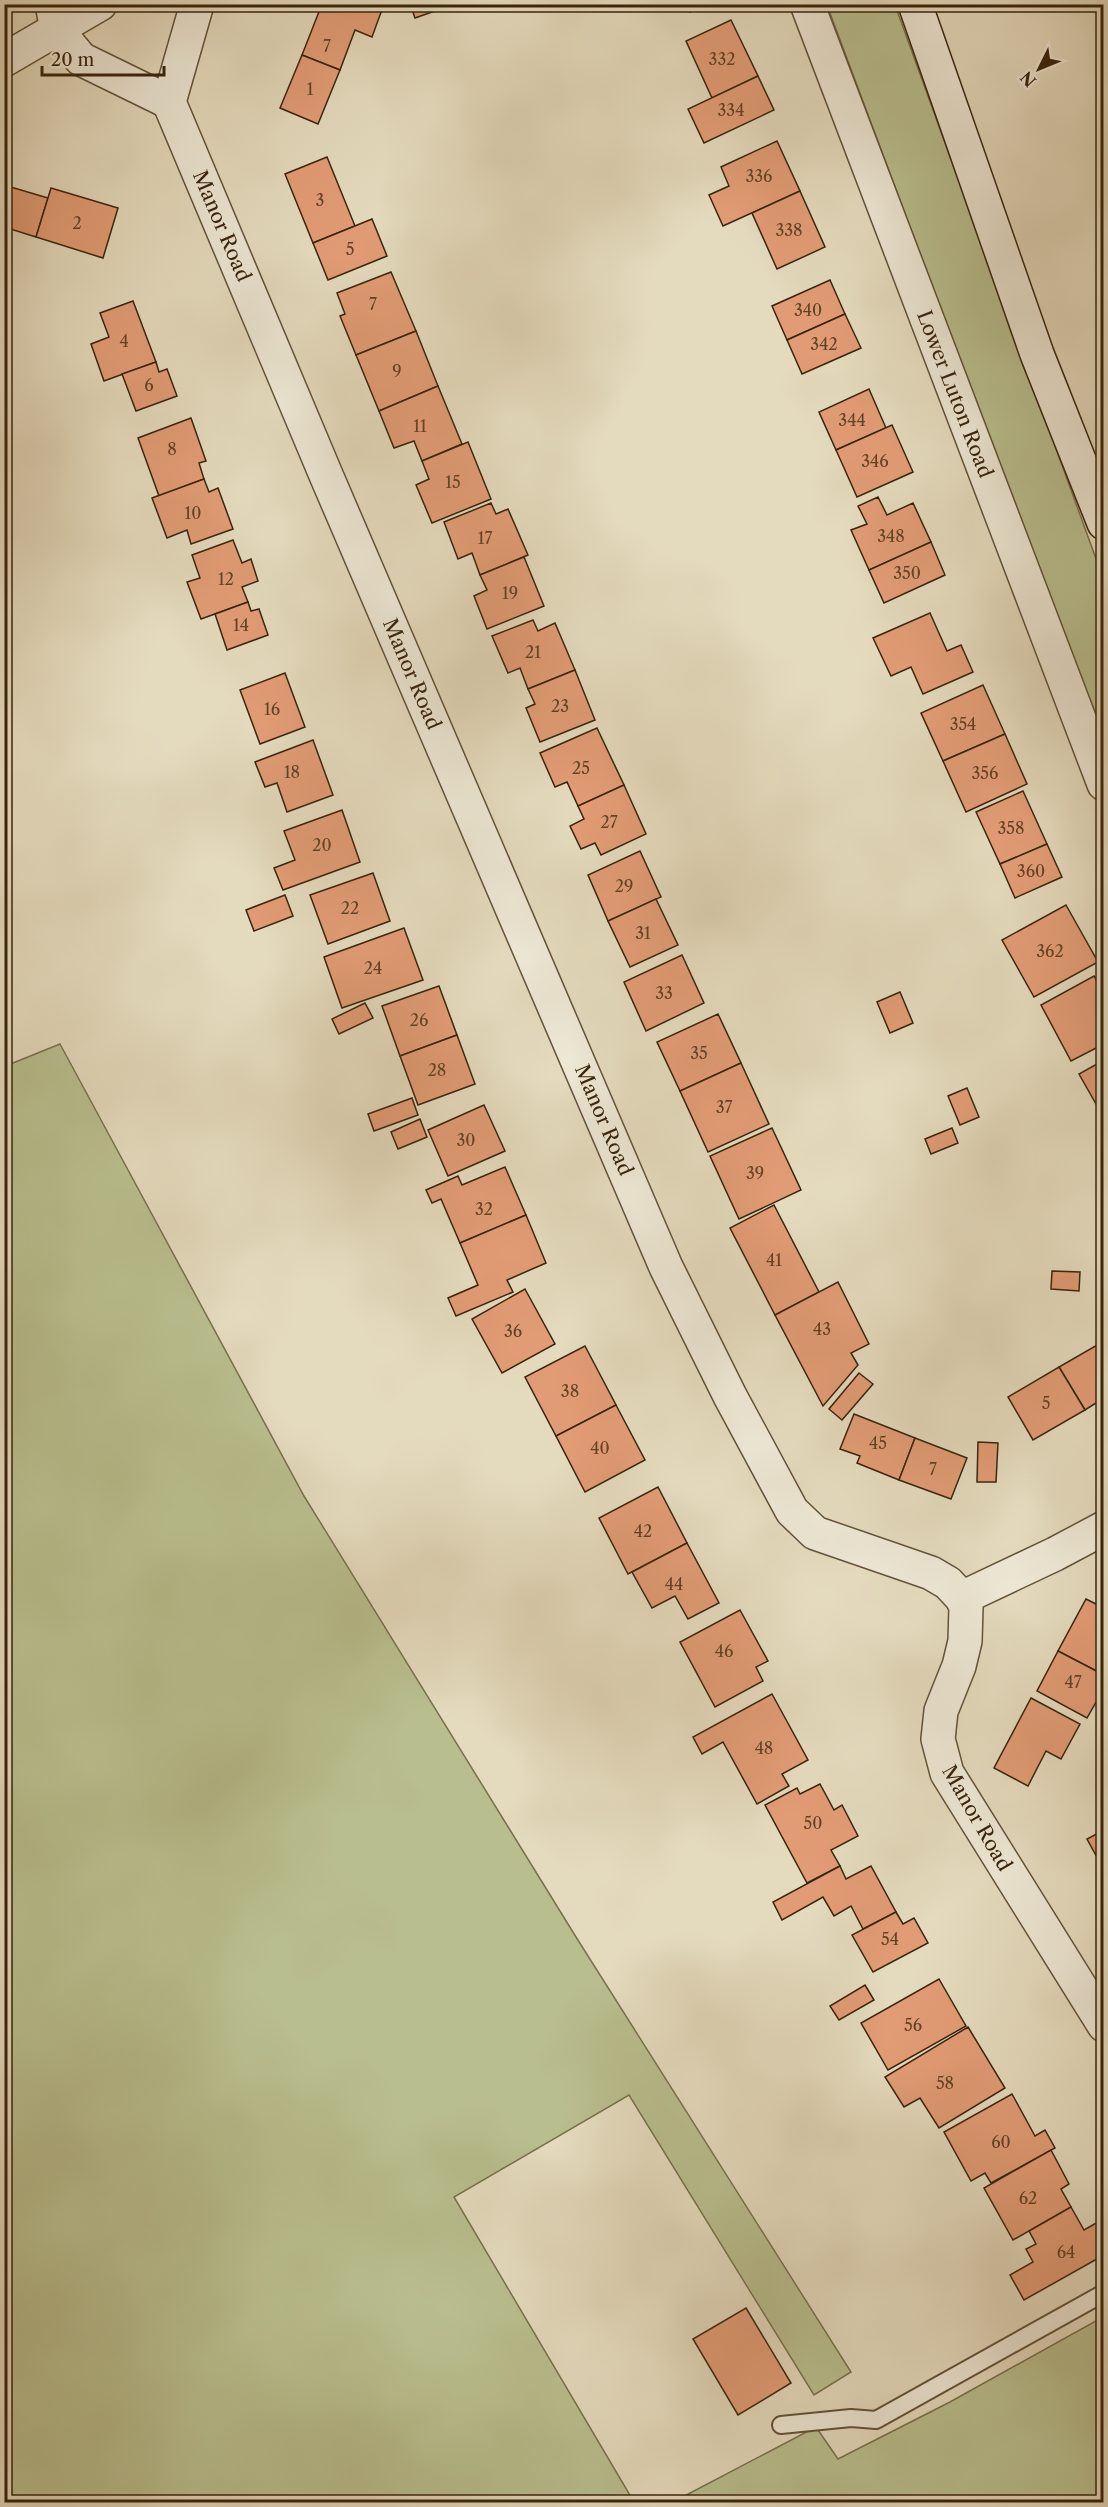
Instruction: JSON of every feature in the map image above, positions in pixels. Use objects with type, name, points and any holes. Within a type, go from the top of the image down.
[{"type":"street","points":[[4,60],[54,17],[100,4]]},
{"type":"street","points":[[54,17],[81,59],[170,102],[197,4]]},
{"type":"street","name":"Lower Luton Road","points":[[807,4],[1104,784]]},
{"type":"street","points":[[915,4],[1037,354],[1104,523]]},
{"type":"street","name":"Manor Road","points":[[170,102],[326,475],[666,1267],[730,1396],[792,1511],[815,1533],[931,1573],[948,1584],[962,1598],[966,1607],[965,1641],[959,1666],[941,1711],[938,1739],[947,1773],[1104,2025]]},
{"type":"street","points":[[962,1598],[1104,1528]]},
{"type":"lane","points":[[781,2425],[851,2418],[876,2420],[1104,2293]]},
{"type":"green space","points":[[827,5],[895,5],[1103,578],[1103,744]]},
{"type":"green space","points":[[60,1044],[304,1496],[576,1937],[851,2372],[814,2395],[629,2095],[454,2197],[634,2502],[5,2502],[4,1068]]},
{"type":"green space","points":[[1103,2317],[1103,2502],[673,2502],[816,2427],[838,2459],[950,2402]]},
{"type":"building","points":[[322,4],[384,4],[372,37],[355,30],[340,70],[302,55]]},
{"type":"building","points":[[410,4],[433,4],[435,11],[415,18]]},
{"type":"building","points":[[673,4],[693,4],[690,12]]},
{"type":"building","points":[[731,20],[758,76],[712,98],[686,41]]},
{"type":"building","points":[[302,55],[340,70],[318,124],[280,108]]},
{"type":"building","points":[[758,76],[774,110],[704,143],[688,109]]},
{"type":"building","points":[[777,141],[800,191],[723,226],[709,195],[729,186],[721,167]]},
{"type":"building","points":[[327,157],[355,226],[313,243],[285,174]]},
{"type":"building","points":[[4,185],[48,198],[36,237],[4,227]]},
{"type":"building","points":[[51,188],[118,208],[103,258],[36,237]]},
{"type":"building","points":[[800,191],[825,247],[777,269],[752,213]]},
{"type":"building","points":[[372,219],[387,256],[328,280],[313,243]]},
{"type":"building","points":[[391,272],[416,331],[356,355],[340,316],[345,314],[337,293]]},
{"type":"building","points":[[830,280],[845,314],[787,340],[772,306]]},
{"type":"building","points":[[133,301],[156,362],[104,381],[91,344],[109,337],[100,313]]},
{"type":"building","points":[[845,314],[861,348],[802,374],[787,340]]},
{"type":"building","points":[[416,331],[438,386],[379,411],[356,355]]},
{"type":"building","points":[[156,362],[159,372],[167,369],[177,396],[136,411],[122,374]]},
{"type":"building","points":[[438,386],[462,444],[422,461],[414,441],[394,448],[379,411]]},
{"type":"building","points":[[869,389],[886,428],[836,450],[819,412]]},
{"type":"building","points":[[191,418],[206,461],[199,463],[204,479],[159,496],[138,438]]},
{"type":"building","points":[[892,425],[913,472],[857,497],[836,450]]},
{"type":"building","points":[[468,442],[491,499],[432,523],[416,485],[429,479],[422,461]]},
{"type":"building","points":[[204,479],[209,492],[218,488],[233,529],[191,544],[187,530],[167,538],[152,498]]},
{"type":"building","points":[[878,497],[887,515],[913,503],[931,542],[869,570],[851,530],[867,524],[858,506]]},
{"type":"building","points":[[491,503],[496,514],[508,509],[528,555],[480,575],[472,553],[458,559],[444,522]]},
{"type":"building","points":[[233,540],[242,563],[251,559],[258,581],[242,587],[248,602],[201,619],[187,582],[200,578],[192,555]]},
{"type":"building","points":[[931,542],[945,575],[884,603],[869,570]]},
{"type":"building","points":[[524,557],[544,606],[487,629],[474,596],[487,590],[480,575]]},
{"type":"building","points":[[248,602],[251,611],[259,609],[268,635],[227,650],[215,614]]},
{"type":"building","points":[[930,613],[947,651],[961,645],[973,672],[923,694],[911,667],[891,676],[873,638]]},
{"type":"building","points":[[533,620],[538,631],[555,623],[575,670],[528,689],[520,668],[508,673],[492,636]]},
{"type":"building","points":[[575,670],[595,720],[540,742],[526,708],[535,704],[528,689]]},
{"type":"building","points":[[285,673],[305,727],[260,744],[240,690]]},
{"type":"building","points":[[983,685],[1005,734],[943,761],[921,713]]},
{"type":"building","points":[[597,728],[624,785],[578,806],[567,782],[555,787],[540,753]]},
{"type":"building","points":[[1005,734],[1027,784],[966,812],[943,761]]},
{"type":"building","points":[[313,740],[333,795],[287,812],[277,783],[265,787],[255,762]]},
{"type":"building","points":[[624,785],[646,834],[601,855],[595,843],[581,849],[570,826],[584,819],[578,806]]},
{"type":"building","points":[[1023,791],[1047,844],[1000,864],[976,812]]},
{"type":"building","points":[[342,810],[360,862],[283,890],[274,868],[295,860],[284,831]]},
{"type":"building","points":[[1047,844],[1062,877],[1015,898],[1000,864]]},
{"type":"building","points":[[640,851],[661,897],[608,921],[588,875]]},
{"type":"building","points":[[373,873],[390,921],[328,944],[310,895]]},
{"type":"building","points":[[285,895],[293,916],[254,931],[246,910]]},
{"type":"building","points":[[656,899],[678,945],[630,967],[608,921]]},
{"type":"building","points":[[1066,905],[1098,962],[1034,997],[1002,940]]},
{"type":"building","points":[[404,928],[423,980],[342,1008],[324,957]]},
{"type":"building","points":[[682,955],[704,1003],[646,1031],[624,982]]},
{"type":"building","points":[[1094,976],[1104,993],[1104,1044],[1071,1061],[1041,1005]]},
{"type":"building","points":[[439,986],[457,1035],[400,1056],[382,1006]]},
{"type":"building","points":[[900,992],[913,1023],[890,1033],[877,1002]]},
{"type":"building","points":[[365,1003],[373,1018],[339,1034],[332,1019]]},
{"type":"building","points":[[718,1014],[741,1063],[680,1091],[657,1042]]},
{"type":"building","points":[[457,1035],[475,1084],[418,1105],[400,1056]]},
{"type":"building","points":[[1104,1060],[1104,1118],[1079,1074]]},
{"type":"building","points":[[741,1063],[769,1124],[708,1152],[680,1091]]},
{"type":"building","points":[[967,1088],[979,1117],[960,1125],[948,1096]]},
{"type":"building","points":[[412,1098],[418,1115],[374,1131],[368,1114]]},
{"type":"building","points":[[484,1105],[505,1151],[448,1176],[428,1130]]},
{"type":"building","points":[[420,1119],[427,1137],[398,1149],[391,1132]]},
{"type":"building","points":[[772,1128],[801,1190],[739,1219],[710,1156]]},
{"type":"building","points":[[952,1128],[958,1143],[931,1154],[925,1139]]},
{"type":"building","points":[[505,1167],[526,1215],[460,1243],[441,1199],[432,1203],[426,1190],[458,1176],[462,1185]]},
{"type":"building","points":[[774,1205],[819,1292],[775,1315],[730,1228]]},
{"type":"building","points":[[526,1215],[546,1263],[507,1280],[513,1292],[456,1316],[448,1298],[478,1285],[460,1243]]},
{"type":"building","points":[[1052,1271],[1080,1272],[1079,1291],[1051,1289]]},
{"type":"building","points":[[838,1282],[869,1344],[851,1353],[858,1365],[823,1406],[775,1315]]},
{"type":"building","points":[[525,1289],[555,1344],[502,1373],[472,1319]]},
{"type":"building","points":[[1104,1341],[1104,1398],[1085,1410],[1059,1367]]},
{"type":"building","points":[[585,1346],[616,1405],[556,1436],[525,1377]]},
{"type":"building","points":[[1059,1367],[1085,1410],[1033,1440],[1008,1397]]},
{"type":"building","points":[[859,1373],[873,1384],[842,1420],[829,1409]]},
{"type":"building","points":[[616,1405],[645,1460],[585,1492],[556,1436]]},
{"type":"building","points":[[854,1414],[915,1438],[899,1480],[857,1463],[860,1456],[840,1449]]},
{"type":"building","points":[[915,1438],[967,1458],[951,1499],[899,1480]]},
{"type":"building","points":[[978,1442],[998,1443],[996,1482],[977,1482]]},
{"type":"building","points":[[658,1487],[687,1543],[628,1574],[599,1518]]},
{"type":"building","points":[[687,1543],[719,1603],[688,1619],[675,1596],[652,1608],[632,1572]]},
{"type":"building","points":[[1086,1599],[1104,1608],[1104,1675],[1058,1651]]},
{"type":"building","points":[[740,1610],[768,1661],[756,1667],[763,1681],[715,1707],[680,1642]]},
{"type":"building","points":[[1058,1651],[1104,1675],[1104,1688],[1087,1718],[1037,1691]]},
{"type":"building","points":[[772,1694],[808,1760],[782,1774],[789,1786],[757,1804],[723,1742],[702,1754],[693,1737]]},
{"type":"building","points":[[1031,1698],[1080,1724],[1061,1759],[1046,1751],[1028,1786],[994,1768]]},
{"type":"building","points":[[820,1784],[834,1810],[842,1805],[858,1836],[831,1850],[840,1866],[807,1883],[765,1805],[797,1788],[800,1794]]},
{"type":"building","points":[[1104,1830],[1104,1870],[1087,1839]]},
{"type":"building","points":[[840,1866],[846,1879],[871,1866],[896,1912],[863,1929],[851,1906],[834,1916],[823,1897],[782,1920],[773,1902]]},
{"type":"building","points":[[896,1912],[903,1924],[914,1918],[928,1943],[873,1972],[852,1935]]},
{"type":"building","points":[[939,1979],[966,2026],[888,2070],[861,2023]]},
{"type":"building","points":[[865,1985],[874,2000],[839,2020],[830,2006]]},
{"type":"building","points":[[968,2027],[1005,2088],[939,2128],[920,2098],[904,2107],[885,2077]]},
{"type":"building","points":[[1012,2094],[1035,2136],[1045,2130],[1055,2148],[991,2183],[985,2173],[971,2181],[944,2132]]},
{"type":"building","points":[[1051,2150],[1069,2184],[1061,2189],[1071,2207],[1013,2240],[984,2188]]},
{"type":"building","points":[[1071,2207],[1084,2230],[1098,2222],[1104,2232],[1104,2255],[1024,2300],[1010,2275],[1033,2262],[1026,2249],[1036,2244],[1029,2231]]},
{"type":"building","points":[[746,2308],[791,2383],[738,2415],[693,2339]]}]
